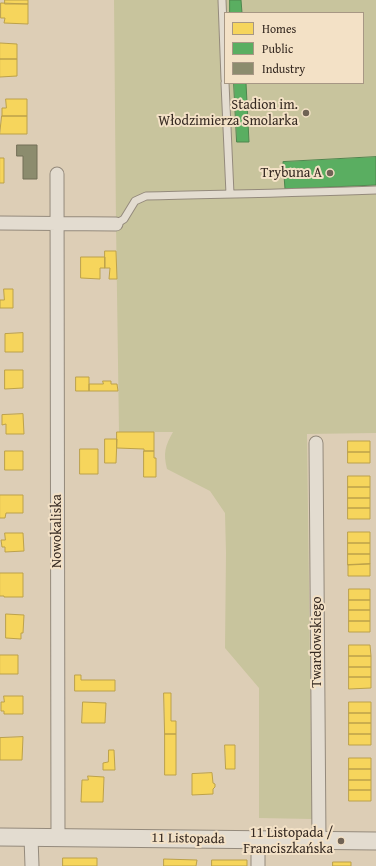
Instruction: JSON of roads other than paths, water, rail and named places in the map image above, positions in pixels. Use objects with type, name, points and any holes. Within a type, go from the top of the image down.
[{"type":"street","name":"Nowokaliska","points":[[57,174],[58,837]]},
{"type":"street","points":[[0,223],[116,224]]},
{"type":"street","name":"Twardowskiego","points":[[316,443],[319,841]]},
{"type":"street","name":"11 Listopada","points":[[0,837],[376,841]]},
{"type":"street","points":[[31,837],[32,866]]},
{"type":"street","points":[[258,840],[258,866]]},
{"type":"lane","points":[[222,0],[224,52]]},
{"type":"lane","points":[[225,84],[230,194]]},
{"type":"lane","points":[[116,224],[124,219],[135,201],[146,196],[275,194],[376,190]]},
{"type":"place","name":"Stadion im. Włodzimierza Smolarka","points":[[306,113]]},
{"type":"place","name":"Trybuna A","points":[[330,173]]},
{"type":"place","name":"11 Listopada / Franciszkańska","points":[[341,841]]}]
